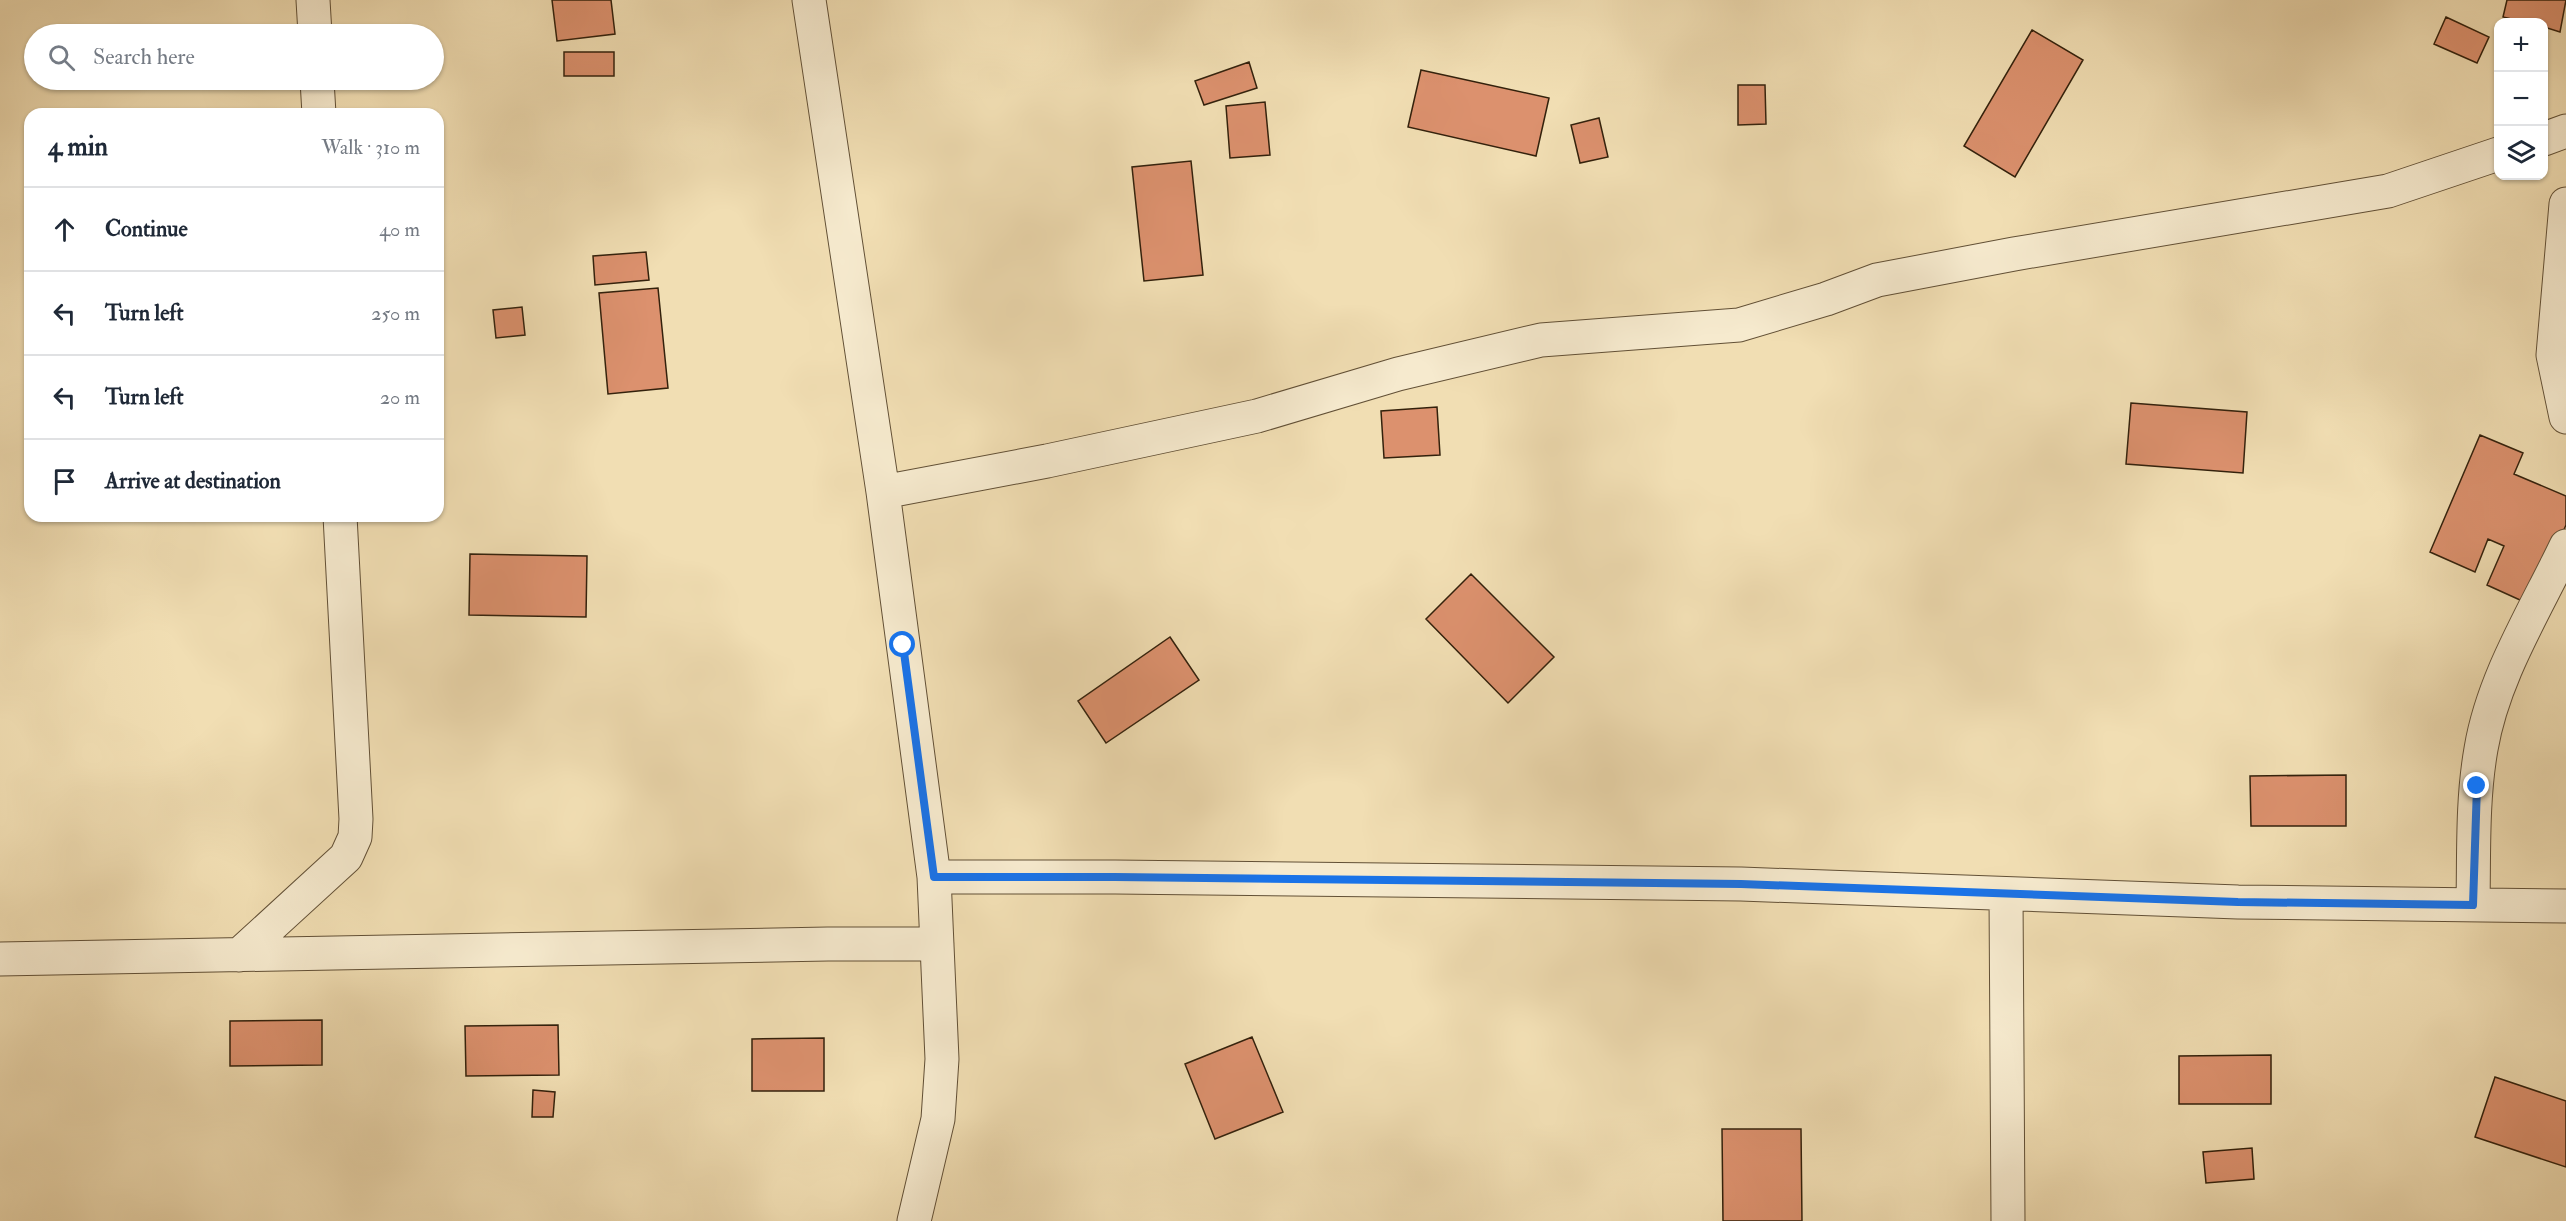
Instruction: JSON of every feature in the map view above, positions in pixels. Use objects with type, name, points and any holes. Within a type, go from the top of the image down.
[{"type":"street","points":[[313,0],[314,24]]},
{"type":"street","points":[[809,0],[883,492],[934,877],[942,1059],[938,1119],[914,1221]]},
{"type":"street","points":[[318,90],[319,108]]},
{"type":"street","points":[[2548,138],[2566,131]]},
{"type":"street","points":[[883,492],[1047,461],[1257,416],[1398,374],[1541,340],[1738,326],[1826,299],[1876,280],[2014,254],[2388,191],[2494,156]]},
{"type":"street","points":[[2566,204],[2553,355],[2566,417]]},
{"type":"street","points":[[240,955],[346,857],[355,837],[356,819],[340,522]]},
{"type":"street","points":[[2473,905],[2475,806],[2481,748],[2499,683],[2566,546]]},
{"type":"street","points":[[934,877],[1741,884],[2249,902],[2566,906]]},
{"type":"street","points":[[2006,894],[2008,1221]]},
{"type":"street","points":[[0,959],[937,944]]},
{"type":"building","points":[[552,0],[611,0],[615,34],[557,41]]},
{"type":"building","points":[[2507,0],[2566,0],[2560,32],[2548,28],[2548,18],[2503,17]]},
{"type":"building","points":[[2446,17],[2489,37],[2477,63],[2434,44]]},
{"type":"building","points":[[2032,30],[2083,60],[2015,177],[1964,146]]},
{"type":"building","points":[[564,52],[614,52],[614,76],[564,76]]},
{"type":"building","points":[[1249,62],[1257,88],[1204,105],[1195,81]]},
{"type":"building","points":[[1421,70],[1549,98],[1536,156],[1408,127]]},
{"type":"building","points":[[1738,85],[1765,85],[1766,124],[1738,125]]},
{"type":"building","points":[[1265,102],[1270,155],[1230,158],[1226,106]]},
{"type":"building","points":[[1599,118],[1608,157],[1580,163],[1571,125]]},
{"type":"building","points":[[1191,161],[1203,275],[1144,281],[1132,167]]},
{"type":"building","points":[[646,252],[649,280],[595,285],[593,256]]},
{"type":"building","points":[[658,288],[668,388],[608,394],[599,293]]},
{"type":"building","points":[[522,307],[525,335],[496,338],[493,310]]},
{"type":"building","points":[[2131,403],[2247,412],[2243,473],[2126,464]]},
{"type":"building","points":[[1437,407],[1440,455],[1384,458],[1381,411]]},
{"type":"building","points":[[2480,435],[2523,453],[2514,474],[2566,496],[2566,525],[2531,605],[2487,585],[2504,546],[2488,539],[2475,572],[2430,552]]},
{"type":"building","points":[[470,554],[587,556],[586,617],[469,615]]},
{"type":"building","points":[[1471,574],[1554,657],[1508,703],[1426,619]]},
{"type":"building","points":[[1170,637],[1199,680],[1106,743],[1078,701]]},
{"type":"building","points":[[2346,775],[2346,826],[2251,826],[2250,776]]},
{"type":"building","points":[[322,1020],[322,1065],[230,1066],[230,1021]]},
{"type":"building","points":[[558,1025],[559,1075],[466,1076],[465,1026]]},
{"type":"building","points":[[1252,1037],[1283,1112],[1215,1139],[1185,1064]]},
{"type":"building","points":[[824,1038],[824,1091],[752,1091],[752,1039]]},
{"type":"building","points":[[2271,1055],[2271,1104],[2179,1104],[2179,1056]]},
{"type":"building","points":[[2495,1077],[2566,1101],[2566,1167],[2475,1137]]},
{"type":"building","points":[[533,1090],[555,1092],[553,1117],[532,1117]]},
{"type":"building","points":[[1722,1129],[1801,1129],[1802,1221],[1723,1221]]},
{"type":"building","points":[[2252,1148],[2254,1179],[2206,1183],[2203,1152]]},
{"type":"route","points":[[903,645],[934,877],[1741,884],[2238,902],[2473,905],[2477,786]]}]
